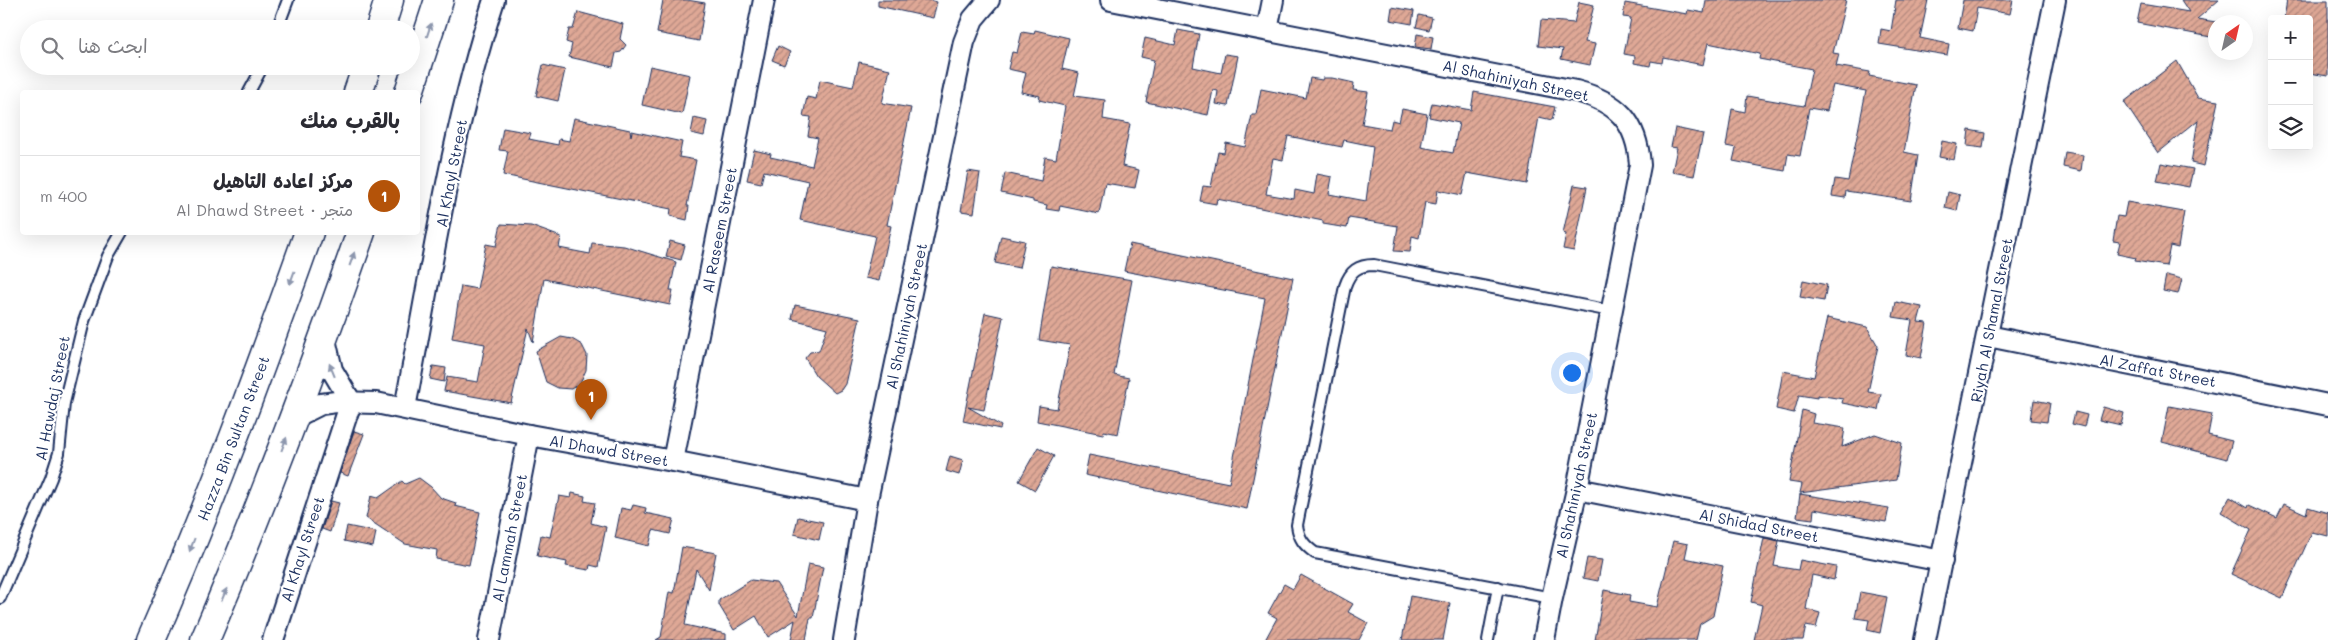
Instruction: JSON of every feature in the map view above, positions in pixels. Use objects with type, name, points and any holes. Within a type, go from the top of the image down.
[{"type":"main road","points":[[383,20],[389,0]]},
{"type":"main road","points":[[420,58],[439,0]]},
{"type":"main road","points":[[359,90],[364,75]]},
{"type":"main road","points":[[410,90],[415,75]]},
{"type":"main road","name":"Hazza Bin Sultan Street","points":[[151,640],[188,557],[249,400],[308,235]]},
{"type":"main road","points":[[205,640],[233,575],[295,417],[360,235]]},
{"type":"street","name":"Al Khayl Street","points":[[405,408],[455,149],[476,56],[494,0]]},
{"type":"street","name":"Al Raseem Street","points":[[673,461],[764,0]]},
{"type":"street","name":"Al Shahiniyah Street","points":[[844,640],[867,500],[964,42],[973,19],[989,0]]},
{"type":"street","name":"Al Shahiniyah Street","points":[[1111,0],[1576,91],[1594,96],[1610,104],[1624,116],[1633,131],[1639,147],[1640,165],[1577,489],[1544,640]]},
{"type":"street","points":[[1267,30],[1273,0]]},
{"type":"street","name":"Riyah Al Shamal Street","points":[[1925,640],[2055,0]]},
{"type":"street","points":[[324,335],[332,370],[351,402]]},
{"type":"street","name":"Al Zaffat Street","points":[[1988,336],[2328,404]]},
{"type":"street","name":"Al Khayl Street","points":[[273,640],[351,402]]},
{"type":"street","name":"Al Dhawd Street","points":[[295,417],[321,404],[351,402],[405,408],[529,435],[673,461],[867,500]]},
{"type":"street","name":"Al Lammah Street","points":[[489,640],[529,435]]},
{"type":"street","name":"Al Shidad Street","points":[[1577,489],[1942,560]]},
{"type":"lane","points":[[280,20],[288,0]]},
{"type":"lane","points":[[250,90],[258,75]]},
{"type":"lane","name":"Al Hawdaj Street","points":[[0,598],[51,478],[59,453],[64,403],[84,321],[108,256],[120,235]]},
{"type":"lane","points":[[1552,598],[1315,553],[1305,546],[1299,536],[1297,525],[1348,276],[1355,269],[1364,265],[1374,265],[1611,311]]},
{"type":"lane","points":[[1488,640],[1498,587]]},
{"type":"building","points":[[663,0],[687,0],[705,3],[699,41],[657,33]]},
{"type":"building","points":[[878,0],[930,0],[937,2],[933,18],[878,6]]},
{"type":"building","points":[[1706,0],[1846,0],[1833,53],[1839,54],[1836,66],[1870,72],[1869,76],[1916,85],[1904,152],[1918,155],[1911,201],[1846,191],[1845,198],[1832,196],[1835,179],[1848,181],[1866,91],[1833,85],[1827,111],[1809,108],[1800,156],[1788,154],[1785,171],[1733,161],[1736,148],[1726,146],[1732,109],[1745,112],[1747,96],[1804,106],[1812,69],[1759,59],[1760,54],[1708,43],[1703,65],[1663,57],[1662,63],[1651,61],[1650,66],[1634,63],[1635,56],[1624,54],[1631,18],[1623,17],[1625,3],[1687,14],[1688,10],[1704,13]]},
{"type":"building","points":[[1896,0],[1928,0],[1920,38],[1949,44],[1947,55],[1879,44],[1881,29],[1891,31]]},
{"type":"building","points":[[1963,0],[2013,0],[2010,14],[1977,8],[1973,31],[1958,28]]},
{"type":"building","points":[[2181,0],[2219,0],[2197,19],[2208,21],[2208,36],[2137,23],[2141,4],[2189,12]]},
{"type":"building","points":[[2287,0],[2328,0],[2328,76],[2313,74],[2313,15],[2285,15]]},
{"type":"building","points":[[1579,2],[1594,5],[1585,42],[1595,44],[1590,65],[1561,59],[1563,49],[1538,46],[1541,20],[1574,23]]},
{"type":"building","points":[[1392,7],[1414,11],[1412,24],[1390,20]]},
{"type":"building","points":[[578,12],[623,24],[620,39],[626,45],[621,52],[616,53],[613,67],[569,57],[572,44],[566,42],[569,29],[573,29]]},
{"type":"building","points":[[1419,15],[1432,18],[1429,30],[1416,27]]},
{"type":"building","points":[[1035,30],[1069,38],[1062,69],[1079,73],[1074,96],[1105,100],[1103,119],[1130,124],[1122,166],[1139,170],[1135,188],[1105,183],[1099,214],[1060,206],[1059,211],[1046,209],[1047,205],[1033,202],[1033,200],[1001,193],[1005,173],[1041,181],[1045,157],[1056,159],[1065,106],[1039,100],[1040,96],[1021,92],[1026,73],[1008,69],[1012,52],[1017,53],[1022,32],[1034,34]]},
{"type":"building","points":[[1178,30],[1199,34],[1193,67],[1221,73],[1225,54],[1238,56],[1228,106],[1216,104],[1218,91],[1213,90],[1208,115],[1146,102],[1154,60],[1141,57],[1145,38],[1175,45]]},
{"type":"building","points":[[1417,34],[1433,37],[1431,49],[1415,47]]},
{"type":"building","points":[[778,46],[790,52],[784,65],[772,60]]},
{"type":"building","points":[[2177,61],[2198,98],[2218,101],[2204,166],[2191,163],[2198,120],[2158,153],[2124,102]]},
{"type":"building","points":[[859,62],[890,69],[882,103],[911,108],[887,225],[891,226],[879,281],[865,278],[875,236],[800,220],[808,181],[764,171],[761,183],[747,180],[754,150],[771,154],[770,157],[812,166],[818,138],[808,136],[811,117],[803,116],[807,97],[816,99],[820,80],[853,87]]},
{"type":"building","points":[[543,65],[565,70],[558,101],[536,96]]},
{"type":"building","points":[[650,66],[690,75],[682,114],[642,105]]},
{"type":"building","points":[[1310,78],[1322,80],[1323,78],[1332,78],[1354,83],[1353,90],[1368,92],[1362,124],[1390,129],[1392,120],[1399,122],[1402,109],[1427,114],[1421,147],[1453,153],[1459,123],[1429,117],[1432,103],[1471,110],[1474,92],[1555,107],[1552,120],[1539,117],[1527,184],[1467,173],[1462,195],[1438,190],[1436,204],[1425,202],[1419,238],[1412,236],[1410,252],[1394,251],[1398,226],[1349,218],[1347,228],[1323,224],[1323,221],[1217,199],[1216,204],[1200,201],[1203,186],[1211,187],[1218,152],[1224,153],[1226,143],[1245,147],[1252,115],[1256,115],[1261,89],[1306,98]],"holes":[[[1288,136],[1342,147],[1344,140],[1373,146],[1366,201],[1329,194],[1332,177],[1317,174],[1314,194],[1295,190],[1294,199],[1266,194],[1273,158],[1283,160]]]},
{"type":"building","points":[[574,118],[630,130],[631,136],[632,131],[682,142],[679,157],[696,160],[687,206],[689,206],[687,220],[670,216],[671,209],[503,175],[508,151],[499,150],[503,128],[531,133],[529,139],[558,145],[559,139],[569,141]]},
{"type":"building","points":[[694,118],[707,121],[704,136],[691,133]]},
{"type":"building","points":[[1675,128],[1703,134],[1694,176],[1672,172],[1677,148],[1671,147]]},
{"type":"building","points":[[1969,130],[1985,133],[1983,148],[1967,146]]},
{"type":"building","points":[[1942,141],[1957,144],[1954,160],[1939,157]]},
{"type":"building","points":[[2065,152],[2083,155],[2081,171],[2063,167]]},
{"type":"building","points":[[2161,163],[2193,169],[2189,187],[2157,181]]},
{"type":"building","points":[[968,171],[980,173],[974,213],[961,211]]},
{"type":"building","points":[[1574,185],[1587,187],[1574,251],[1563,249],[1566,234],[1563,233]]},
{"type":"building","points":[[1948,192],[1960,195],[1957,211],[1945,208]]},
{"type":"building","points":[[2127,202],[2184,212],[2178,248],[2170,246],[2166,266],[2135,261],[2136,258],[2117,254],[2120,242],[2113,241],[2117,216],[2124,217]]},
{"type":"building","points":[[501,224],[531,226],[561,237],[559,248],[590,254],[592,243],[624,246],[676,262],[670,290],[673,290],[670,305],[544,279],[533,342],[528,328],[511,403],[444,391],[447,377],[478,382],[485,344],[452,338],[461,286],[477,289],[486,244],[496,246]]},
{"type":"building","points":[[1001,236],[1025,241],[1019,268],[995,263]]},
{"type":"building","points":[[670,241],[685,245],[681,260],[666,256]]},
{"type":"building","points":[[1130,244],[1293,278],[1247,509],[1085,475],[1089,455],[1229,483],[1265,298],[1124,271]]},
{"type":"building","points":[[1051,266],[1132,280],[1114,375],[1129,378],[1118,434],[1104,431],[1103,434],[1037,421],[1039,406],[1057,409],[1070,345],[1039,340]]},
{"type":"building","points":[[2166,275],[2182,279],[2178,294],[2163,291]]},
{"type":"building","points":[[1803,280],[1827,285],[1824,301],[1800,297]]},
{"type":"building","points":[[1896,302],[1922,307],[1918,322],[1927,323],[1921,358],[1906,355],[1912,320],[1893,317]]},
{"type":"building","points":[[795,305],[860,318],[845,384],[841,390],[835,393],[816,376],[805,358],[810,352],[819,351],[827,328],[792,319]]},
{"type":"building","points":[[985,313],[1003,317],[984,410],[968,407],[1001,426],[1000,429],[963,421]]},
{"type":"building","points":[[1827,318],[1867,327],[1878,346],[1868,392],[1881,394],[1878,410],[1842,403],[1843,399],[1817,395],[1817,398],[1799,395],[1794,413],[1776,409],[1783,371],[1814,377]]},
{"type":"building","points":[[561,337],[572,339],[582,345],[587,355],[586,370],[580,383],[571,389],[558,388],[546,382],[536,351]]},
{"type":"building","points":[[433,366],[446,368],[444,382],[430,379]]},
{"type":"building","points":[[2034,400],[2050,403],[2047,422],[2031,420]]},
{"type":"building","points":[[2169,406],[2212,414],[2208,435],[2232,441],[2227,459],[2162,442]]},
{"type":"building","points":[[2103,407],[2124,413],[2121,425],[2099,420]]},
{"type":"building","points":[[1802,410],[1814,414],[1812,423],[1845,428],[1842,447],[1875,434],[1902,443],[1896,480],[1800,493],[1802,484],[1789,482]]},
{"type":"building","points":[[2075,412],[2087,415],[2084,427],[2072,424]]},
{"type":"building","points":[[354,431],[364,434],[348,476],[340,473]]},
{"type":"building","points":[[1038,447],[1054,456],[1035,490],[1019,481]]},
{"type":"building","points":[[950,456],[963,460],[959,475],[946,471]]},
{"type":"building","points":[[419,478],[441,498],[456,503],[455,506],[480,512],[469,565],[436,559],[437,550],[405,544],[366,518],[371,496],[378,498],[402,481],[405,484]]},
{"type":"building","points":[[572,493],[585,496],[584,501],[595,503],[591,523],[606,527],[598,567],[590,565],[589,570],[566,566],[567,562],[537,556],[541,535],[550,537],[559,496],[571,498]]},
{"type":"building","points":[[1800,494],[1889,508],[1886,522],[1814,509],[1813,519],[1797,517]]},
{"type":"building","points":[[2230,497],[2248,508],[2249,505],[2277,518],[2284,504],[2306,514],[2308,507],[2328,513],[2328,536],[2312,532],[2282,598],[2231,574],[2251,530],[2221,512]]},
{"type":"building","points":[[331,501],[339,503],[330,532],[322,529]]},
{"type":"building","points":[[633,505],[646,508],[645,513],[674,519],[670,534],[653,530],[649,546],[615,538],[621,508],[631,510]]},
{"type":"building","points":[[798,517],[823,522],[819,540],[794,534]]},
{"type":"building","points":[[347,526],[376,532],[373,547],[344,541]]},
{"type":"building","points":[[1764,538],[1779,541],[1774,566],[1798,570],[1800,560],[1836,567],[1834,580],[1812,575],[1806,609],[1820,613],[1816,628],[1806,626],[1803,640],[1754,640],[1762,605],[1751,602]]},
{"type":"building","points":[[1673,541],[1688,544],[1685,558],[1723,566],[1713,616],[1700,624],[1696,640],[1595,640],[1604,590],[1630,595],[1629,602],[1657,607]]},
{"type":"building","points":[[682,547],[716,553],[709,590],[696,569],[685,625],[726,634],[726,640],[656,640],[661,637],[669,592],[674,593]]},
{"type":"building","points":[[1587,558],[1602,560],[1598,581],[1583,578]]},
{"type":"building","points":[[808,564],[823,567],[813,618],[810,618],[806,640],[791,640],[795,620],[768,637],[756,616],[734,630],[719,605],[719,600],[751,580],[776,583],[798,616]]},
{"type":"building","points":[[1301,575],[1353,604],[1348,612],[1368,623],[1359,640],[1265,640],[1277,618],[1268,613],[1284,584],[1293,589]]},
{"type":"building","points":[[1860,592],[1887,597],[1880,633],[1867,630],[1869,620],[1855,618]]},
{"type":"building","points":[[1410,596],[1450,603],[1443,640],[1402,640]]},
{"type":"place","name":"مركز اعاده التاهيل","points":[[591,420]]}]
